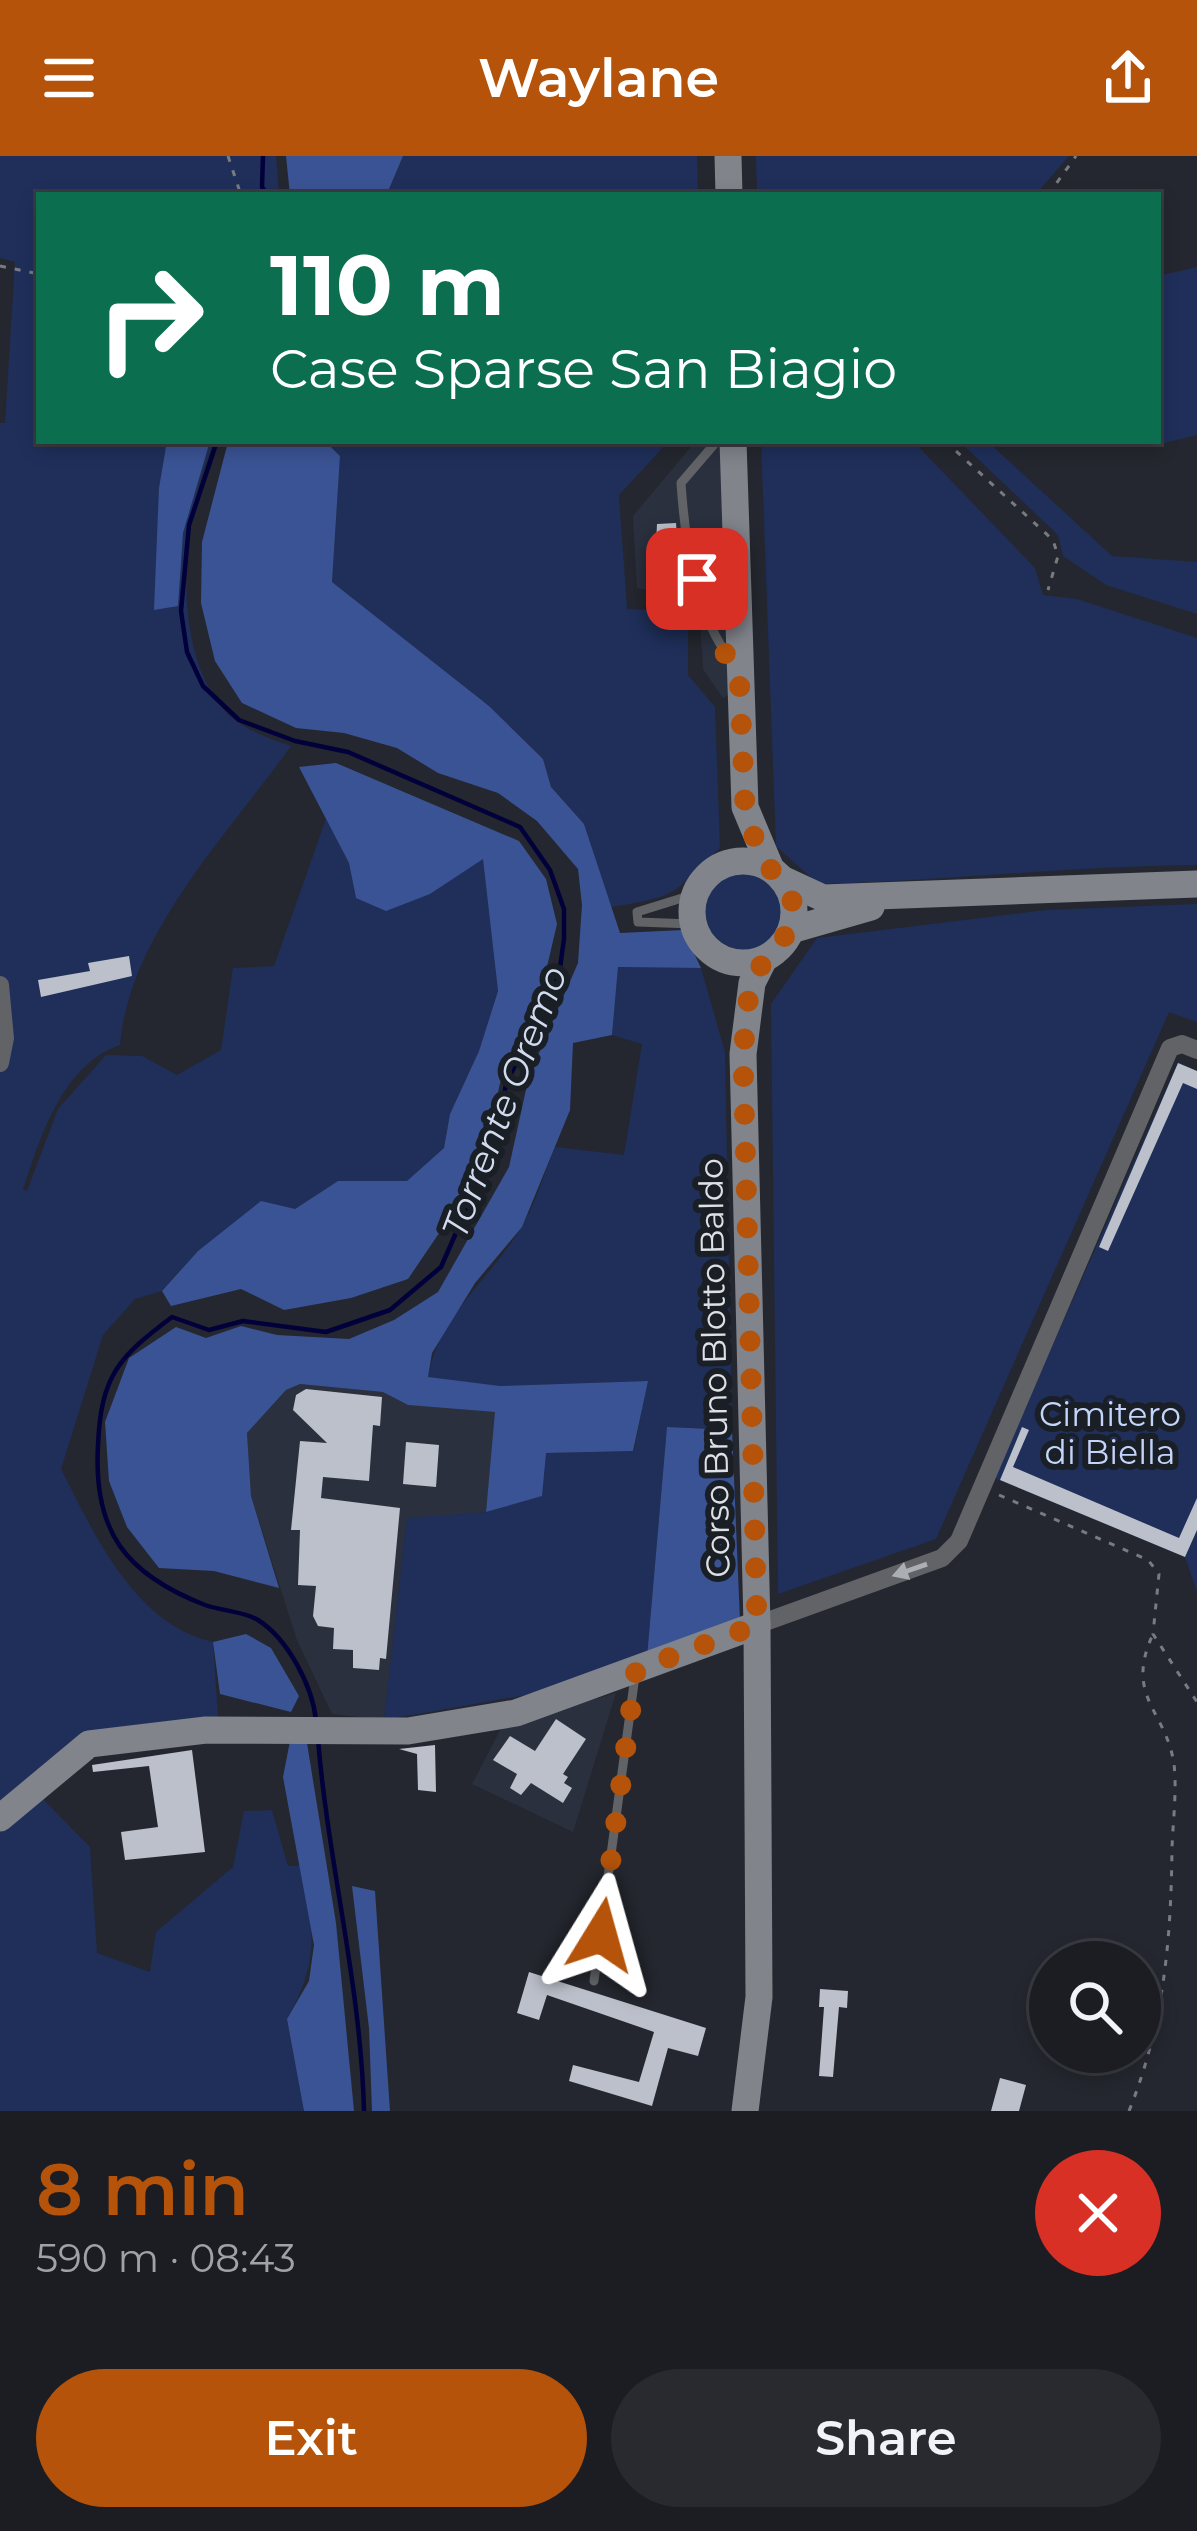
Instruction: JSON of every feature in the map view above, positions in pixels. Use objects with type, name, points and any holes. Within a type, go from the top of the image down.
[{"type":"main road","points":[[728,156],[729,192]]},
{"type":"main road","points":[[733,444],[745,807],[758,850],[794,904],[791,930]]},
{"type":"main road","points":[[726,863],[745,807]]},
{"type":"main road","points":[[904,896],[791,930],[764,959],[722,959],[708,950],[692,924],[694,894],[712,870],[726,863],[757,863],[824,898],[1197,884]]},
{"type":"main road","name":"Corso Bruno Blotto Baldo","points":[[722,959],[743,1054]]},
{"type":"main road","name":"Corso Bruno Blotto Baldo","points":[[745,2111],[759,1997],[757,1625],[743,1054],[752,983],[764,959]]},
{"type":"main road","points":[[0,1819],[89,1744],[206,1730],[408,1731],[516,1713],[757,1625]]},
{"type":"street","points":[[0,986],[5,1038],[0,1063]]},
{"type":"street","points":[[757,1625],[942,1558],[959,1541],[1170,1048],[1182,1044],[1197,1051]]},
{"type":"lane","points":[[714,444],[681,483],[685,545],[720,647],[739,671]]},
{"type":"lane","points":[[692,924],[638,922],[637,912],[694,894]]},
{"type":"lane","points":[[594,1981],[636,1670]]},
{"type":"path","points":[[228,156],[240,192]]},
{"type":"path","points":[[1050,192],[1076,156]]},
{"type":"path","points":[[0,266],[36,274]]},
{"type":"path","points":[[948,444],[1053,540],[1058,556],[1048,590]]},
{"type":"path","points":[[981,1487],[1148,1560],[1159,1574],[1153,1634],[1141,1669],[1143,1688],[1174,1762],[1170,1937],[1165,1998],[1129,2111]]},
{"type":"path","points":[[1153,1634],[1197,1702]]},
{"type":"shaded area","points":[[286,156],[403,156],[384,192],[290,192]]},
{"type":"shaded area","points":[[166,444],[209,444],[183,533],[178,606],[154,610],[159,488]]},
{"type":"shaded area","points":[[227,444],[328,444],[340,456],[332,582],[489,706],[543,759],[551,787],[584,824],[620,933],[683,930],[701,968],[618,967],[612,1035],[573,1043],[570,1110],[522,1227],[475,1283],[432,1353],[428,1377],[500,1386],[648,1381],[633,1451],[546,1453],[542,1496],[486,1512],[495,1412],[408,1405],[383,1392],[300,1384],[286,1390],[247,1433],[251,1496],[279,1588],[214,1571],[159,1568],[127,1527],[109,1481],[105,1422],[129,1358],[176,1327],[206,1338],[241,1326],[277,1335],[349,1339],[394,1320],[438,1292],[509,1167],[529,1076],[578,963],[582,905],[578,869],[537,821],[498,793],[438,773],[397,748],[344,733],[296,728],[242,703],[215,661],[201,603],[202,542]]},
{"type":"shaded area","points":[[693,444],[724,444],[732,693],[723,698],[703,669],[699,604],[689,591],[676,591],[676,603],[649,604],[646,590],[637,588],[633,516]]},
{"type":"shaded area","points":[[336,763],[519,841],[546,879],[557,924],[542,988],[500,1083],[489,1137],[450,1217],[408,1279],[351,1298],[284,1310],[241,1289],[171,1306],[162,1291],[198,1251],[261,1201],[295,1209],[338,1181],[407,1181],[444,1148],[450,1114],[479,1051],[498,991],[483,859],[430,894],[386,911],[356,898],[349,863],[299,767]]},
{"type":"shaded area","points":[[300,1384],[384,1392],[408,1405],[496,1412],[486,1512],[407,1519],[384,1720],[332,1714],[297,1640],[251,1496],[247,1433],[286,1390]]},
{"type":"shaded area","points":[[667,1427],[732,1430],[740,1621],[647,1657]]},
{"type":"shaded area","points":[[246,1634],[271,1648],[299,1696],[291,1712],[220,1694],[213,1642]]},
{"type":"shaded area","points":[[616,1693],[573,1832],[472,1784],[503,1725]]},
{"type":"shaded area","points":[[290,1741],[307,1743],[336,1923],[354,2111],[304,2111],[287,2019],[309,1981],[314,1945],[283,1777]]},
{"type":"shaded area","points":[[352,1886],[375,1891],[390,2111],[372,2111],[369,2028]]},
{"type":"green space","points":[[0,156],[276,156],[279,192],[36,192],[36,444],[214,444],[203,470],[188,541],[188,617],[195,652],[207,684],[231,717],[291,746],[161,925],[127,1004],[120,1045],[83,1068],[69,1085],[46,1126],[23,1190],[27,1191],[58,1109],[106,1055],[142,1056],[177,1075],[221,1050],[233,968],[274,966],[326,819],[349,863],[356,898],[430,894],[483,858],[498,991],[479,1051],[450,1114],[444,1148],[407,1181],[338,1181],[295,1209],[198,1251],[162,1291],[135,1299],[103,1335],[61,1469],[103,1548],[139,1597],[185,1632],[213,1642],[218,1717],[89,1736],[0,1809],[0,423],[5,423],[15,262],[0,258]]},
{"type":"green space","points":[[403,156],[697,156],[698,192],[384,192]]},
{"type":"green space","points":[[756,156],[1069,156],[1038,192],[757,192]]},
{"type":"green space","points":[[1197,267],[1197,435],[1161,444],[1161,275]]},
{"type":"green space","points":[[328,444],[666,444],[619,495],[627,609],[688,612],[688,675],[715,707],[720,848],[674,891],[611,907],[584,824],[551,787],[543,759],[489,706],[332,582],[340,456]]},
{"type":"green space","points":[[761,444],[916,444],[1035,568],[1043,595],[1077,599],[1197,638],[1197,865],[818,884],[776,846]]},
{"type":"green space","points":[[962,444],[990,444],[1112,556],[1197,562],[1197,614],[1106,585],[1063,556],[1058,535]]},
{"type":"green space","points":[[743,870],[772,882],[784,911],[772,940],[743,952],[714,940],[702,911],[714,882]]},
{"type":"green space","points":[[1197,904],[1197,1022],[1169,1012],[936,1539],[778,1594],[771,1004],[817,938],[1046,910]]},
{"type":"green space","points":[[618,967],[701,968],[725,1052],[732,1430],[667,1427],[647,1657],[549,1691],[384,1720],[407,1518],[486,1512],[541,1496],[545,1453],[634,1451],[647,1381],[500,1386],[428,1378],[454,1316],[527,1217],[555,1147],[624,1155],[642,1044],[612,1035]]},
{"type":"green space","name":"Cimitero di Biella","points":[[1178,1062],[1197,1071],[1197,1592],[1185,1557],[994,1478]]},
{"type":"green space","points":[[40,1796],[90,1847],[97,1953],[150,1972],[156,1932],[233,1867],[244,1811],[272,1810],[288,1866],[302,1866],[310,1909],[309,1963],[287,2019],[304,2111],[0,2111],[0,1831]]},
{"type":"building","points":[[676,523],[680,578],[654,579],[657,524]]},
{"type":"building","points":[[129,956],[132,976],[41,997],[38,980],[90,971],[88,963]]},
{"type":"building","points":[[1178,1063],[1197,1071],[1197,1089],[1183,1083],[1108,1251],[1099,1247]]},
{"type":"building","points":[[306,1389],[382,1397],[380,1426],[373,1425],[369,1481],[323,1477],[321,1498],[400,1508],[386,1659],[380,1658],[379,1670],[353,1668],[353,1650],[333,1649],[334,1628],[318,1626],[313,1616],[316,1586],[298,1585],[300,1530],[291,1530],[300,1441],[327,1443],[293,1410],[296,1395]]},
{"type":"building","points":[[1022,1427],[1029,1430],[1013,1467],[1179,1538],[1197,1498],[1197,1530],[1185,1557],[1000,1480]]},
{"type":"building","points":[[406,1442],[439,1445],[436,1487],[403,1484]]},
{"type":"building","points":[[556,1719],[586,1739],[563,1774],[568,1777],[564,1783],[572,1788],[563,1803],[531,1783],[521,1795],[510,1788],[517,1774],[493,1760],[510,1736],[535,1751]]},
{"type":"building","points":[[435,1745],[436,1792],[418,1790],[417,1754],[399,1749]]},
{"type":"building","points":[[192,1750],[205,1852],[125,1860],[121,1832],[158,1827],[149,1766],[93,1772],[92,1765]]},
{"type":"building","points":[[529,1972],[706,2028],[698,2056],[668,2048],[652,2106],[569,2081],[573,2065],[639,2082],[654,2032],[547,1995],[539,2020],[517,2013]]},
{"type":"building","points":[[820,1989],[848,1991],[847,2008],[839,2007],[833,2077],[819,2076],[824,2007],[819,2007]]},
{"type":"building","points":[[1000,2078],[1026,2085],[1019,2111],[991,2111]]},
{"type":"waterway","name":"Torrente Oremo","points":[[263,156],[265,192]]},
{"type":"waterway","name":"Torrente Oremo","points":[[216,444],[189,525],[181,611],[187,652],[203,686],[239,720],[295,741],[348,752],[520,827],[550,870],[564,909],[559,975],[506,1084],[497,1140],[441,1267],[390,1310],[326,1332],[243,1321],[209,1330],[172,1317],[126,1357],[103,1401],[98,1445],[101,1502],[120,1546],[154,1579],[177,1593],[252,1617],[269,1628],[297,1665],[316,1721]]},
{"type":"waterway","name":"Torrente Oremo","points":[[318,1739],[357,2017],[364,2111]]},
{"type":"route","points":[[601,1935],[636,1670],[757,1625],[743,1054],[752,983],[764,959],[785,942],[794,904],[782,879],[758,850],[745,807],[739,671],[720,647],[697,579]]}]
